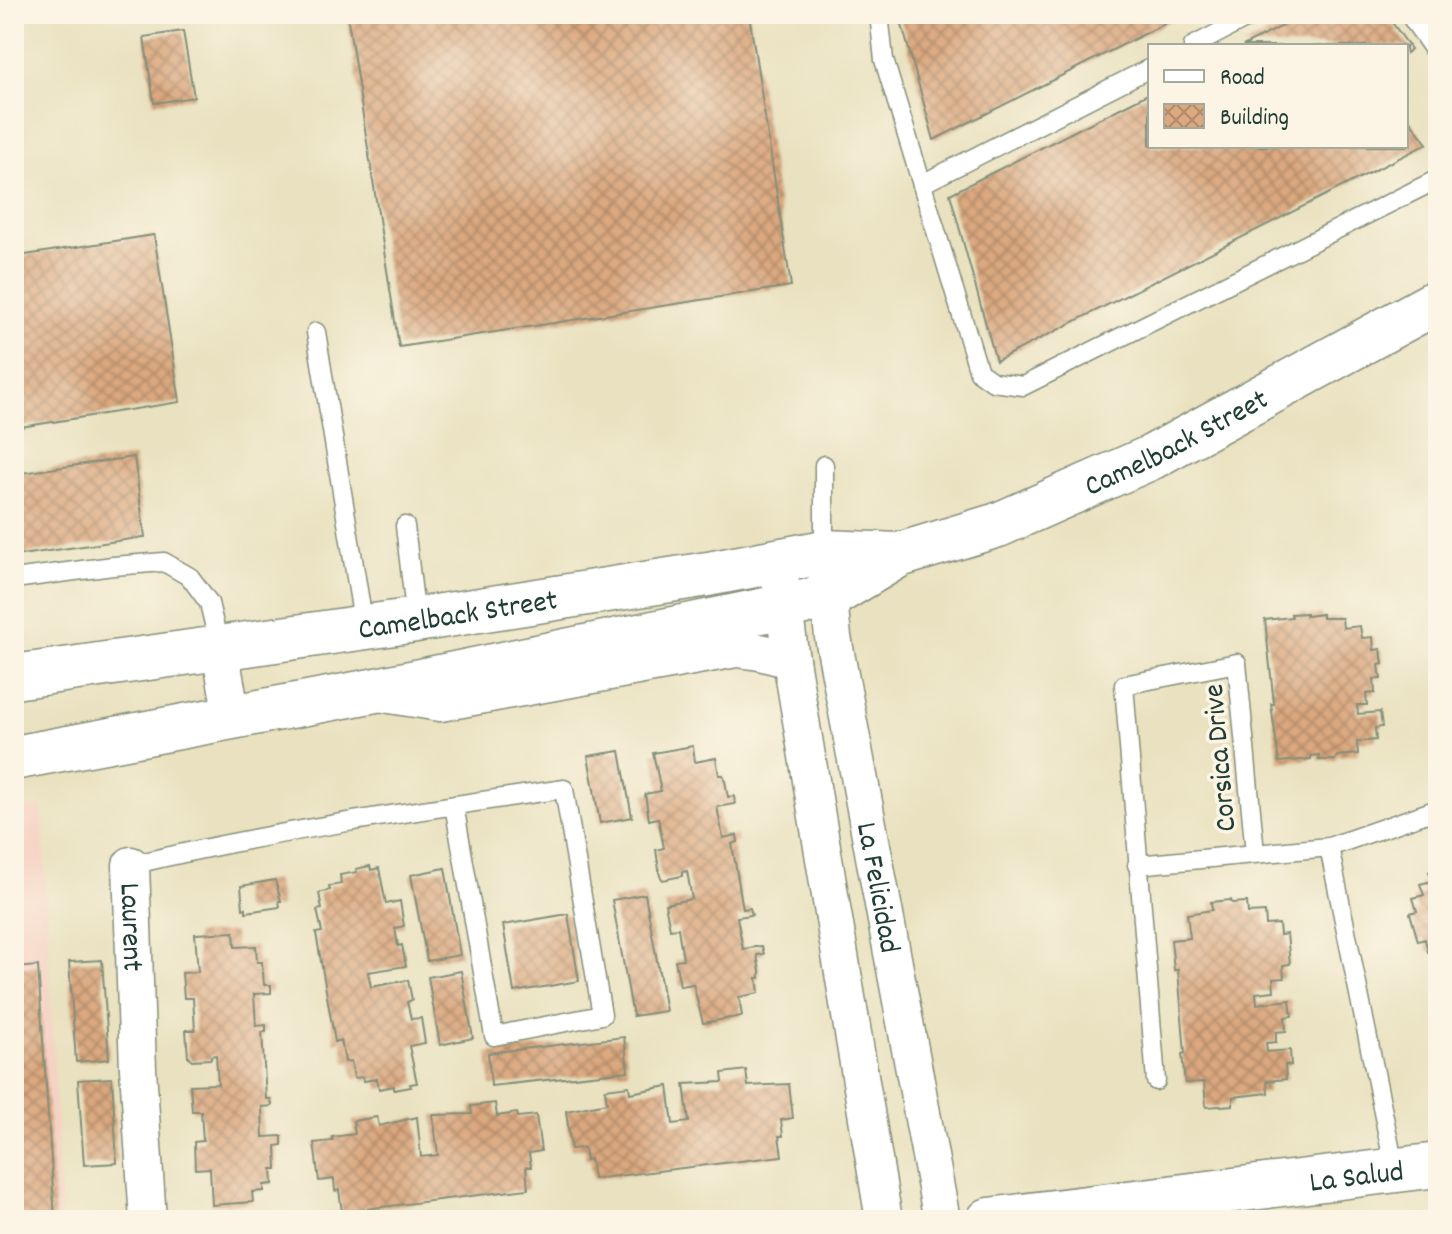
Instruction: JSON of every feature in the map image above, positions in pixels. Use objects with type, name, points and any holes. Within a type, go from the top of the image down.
[{"type":"street","name":"Camelback Street","points":[[14,758],[371,691],[829,597],[899,555],[998,525],[1152,457],[1438,301]]},
{"type":"street","name":"Camelback Street","points":[[14,677],[416,620],[708,574],[824,552],[899,555]]},
{"type":"street","name":"La Felicidad","points":[[824,552],[833,637],[942,1220]]},
{"type":"street","name":"La Felicidad","points":[[778,560],[791,660],[884,1220]]},
{"type":"street","points":[[220,649],[232,717]]},
{"type":"street","name":"Camelback Street","points":[[371,691],[440,703],[736,649],[791,660]]},
{"type":"street","name":"Laurent","points":[[131,865],[138,1069],[148,1220]]},
{"type":"street","name":"La Salud","points":[[989,1220],[1438,1165]]},
{"type":"lane","points":[[879,14],[884,60],[979,372],[993,382],[1023,386],[1438,179]]},
{"type":"lane","points":[[1197,44],[1255,14]]},
{"type":"lane","points":[[1409,14],[1438,56]]},
{"type":"lane","points":[[922,184],[1148,69]]},
{"type":"lane","points":[[316,332],[364,627]]},
{"type":"lane","points":[[824,465],[824,552]]},
{"type":"lane","points":[[405,526],[416,620]]},
{"type":"lane","points":[[14,579],[164,562],[190,577],[209,603],[220,649]]},
{"type":"lane","name":"Corsica Drive","points":[[1156,1081],[1124,685],[1237,663],[1255,853]]},
{"type":"lane","name":"Laurent","points":[[131,865],[181,853],[454,805],[564,789],[602,1015],[494,1036],[454,805]]},
{"type":"lane","name":"Corsica Drive","points":[[1137,865],[1329,847],[1438,809]]},
{"type":"lane","points":[[1329,847],[1395,1171]]},
{"type":"shaded area","points":[[42,806],[61,1220],[14,1220],[14,811]]},
{"type":"building","points":[[347,14],[749,14],[791,286],[399,347]]},
{"type":"building","points":[[899,14],[1184,14],[934,140]]},
{"type":"building","points":[[1306,14],[1386,14],[1407,44],[1247,44]]},
{"type":"building","points":[[183,31],[194,97],[154,103],[144,37]]},
{"type":"building","points":[[1148,94],[1148,148],[1408,148],[1408,118],[1427,144],[996,361],[950,194]]},
{"type":"building","points":[[154,235],[180,402],[14,428],[14,254],[19,256]]},
{"type":"building","points":[[134,457],[145,537],[14,556],[14,474]]},
{"type":"building","points":[[1306,613],[1306,616],[1322,614],[1322,618],[1342,618],[1343,628],[1360,626],[1362,638],[1373,637],[1374,650],[1381,649],[1381,679],[1374,679],[1375,693],[1366,694],[1367,705],[1357,705],[1358,714],[1380,712],[1382,727],[1375,728],[1376,740],[1357,742],[1358,754],[1337,756],[1335,760],[1319,760],[1319,755],[1311,756],[1311,759],[1279,762],[1265,620]]},
{"type":"building","points":[[693,746],[695,762],[716,758],[728,797],[734,796],[735,804],[717,807],[723,838],[737,835],[738,842],[732,844],[743,909],[750,908],[752,915],[737,917],[743,949],[762,946],[764,954],[757,955],[759,993],[739,997],[742,1016],[703,1023],[693,984],[680,986],[675,960],[683,959],[678,928],[670,929],[665,904],[692,899],[687,871],[682,872],[682,876],[663,880],[660,876],[656,850],[664,848],[658,818],[649,820],[645,794],[661,791],[653,753]]},
{"type":"building","points":[[620,751],[632,817],[600,823],[588,756]]},
{"type":"building","points":[[370,866],[371,870],[379,868],[386,904],[400,901],[404,926],[395,928],[406,966],[368,972],[371,987],[408,980],[412,1000],[407,1002],[411,1019],[421,1018],[425,1043],[409,1046],[417,1083],[394,1090],[394,1086],[379,1089],[377,1079],[364,1081],[363,1077],[354,1078],[351,1061],[345,1062],[341,1040],[335,1042],[316,933],[322,932],[317,910],[322,909],[319,893],[330,890],[329,886],[341,884],[340,875]]},
{"type":"building","points":[[445,868],[460,955],[427,961],[411,875]]},
{"type":"building","points":[[1438,869],[1438,949],[1428,952],[1425,939],[1418,941],[1410,913],[1417,911],[1413,898],[1424,895],[1420,884],[1432,881],[1429,872]]},
{"type":"building","points":[[275,880],[280,907],[246,912],[246,908],[243,909],[241,886]]},
{"type":"building","points":[[645,894],[666,1011],[633,1016],[612,900]]},
{"type":"building","points":[[1231,900],[1232,903],[1247,902],[1248,913],[1265,912],[1266,925],[1279,924],[1280,935],[1287,934],[1290,964],[1283,965],[1284,978],[1273,979],[1274,991],[1256,993],[1257,1004],[1290,1000],[1292,1016],[1285,1017],[1286,1031],[1276,1032],[1276,1042],[1266,1043],[1267,1052],[1290,1050],[1291,1065],[1285,1065],[1286,1079],[1267,1081],[1268,1093],[1233,1097],[1233,1105],[1206,1107],[1204,1082],[1185,1083],[1178,970],[1174,970],[1171,940],[1190,938],[1187,914],[1212,910],[1211,902]]},
{"type":"building","points":[[568,914],[579,981],[514,992],[503,925]]},
{"type":"building","points":[[234,932],[235,947],[256,946],[257,962],[262,962],[264,985],[271,985],[271,993],[254,994],[256,1026],[266,1025],[266,1032],[262,1032],[266,1099],[271,1099],[272,1106],[262,1107],[263,1137],[282,1136],[282,1145],[276,1146],[277,1169],[272,1169],[273,1184],[264,1185],[264,1191],[252,1192],[253,1202],[212,1205],[210,1168],[195,1169],[194,1142],[203,1141],[201,1111],[192,1111],[190,1085],[218,1084],[216,1055],[211,1059],[191,1060],[188,1057],[186,1030],[195,1030],[193,998],[184,998],[182,973],[198,972],[195,934]]},
{"type":"building","points":[[102,960],[109,1059],[76,1062],[69,962]]},
{"type":"building","points":[[38,966],[55,1220],[14,1220],[14,968]]},
{"type":"building","points":[[461,971],[473,1038],[440,1045],[428,977]]},
{"type":"building","points":[[624,1037],[628,1071],[491,1086],[488,1053]]},
{"type":"building","points":[[746,1070],[748,1086],[789,1084],[793,1118],[781,1120],[783,1136],[779,1136],[782,1156],[593,1179],[590,1159],[586,1160],[584,1148],[571,1149],[566,1111],[607,1103],[605,1089],[629,1086],[630,1093],[668,1086],[673,1124],[689,1122],[684,1084],[723,1082],[722,1073]]},
{"type":"building","points":[[112,1078],[117,1163],[84,1165],[78,1080]]},
{"type":"building","points":[[495,1103],[497,1116],[517,1113],[518,1117],[536,1115],[541,1151],[529,1153],[531,1167],[526,1167],[528,1189],[342,1212],[334,1179],[319,1181],[314,1143],[355,1134],[353,1121],[377,1117],[379,1126],[417,1117],[421,1157],[438,1155],[433,1115],[472,1114],[471,1106]]}]
